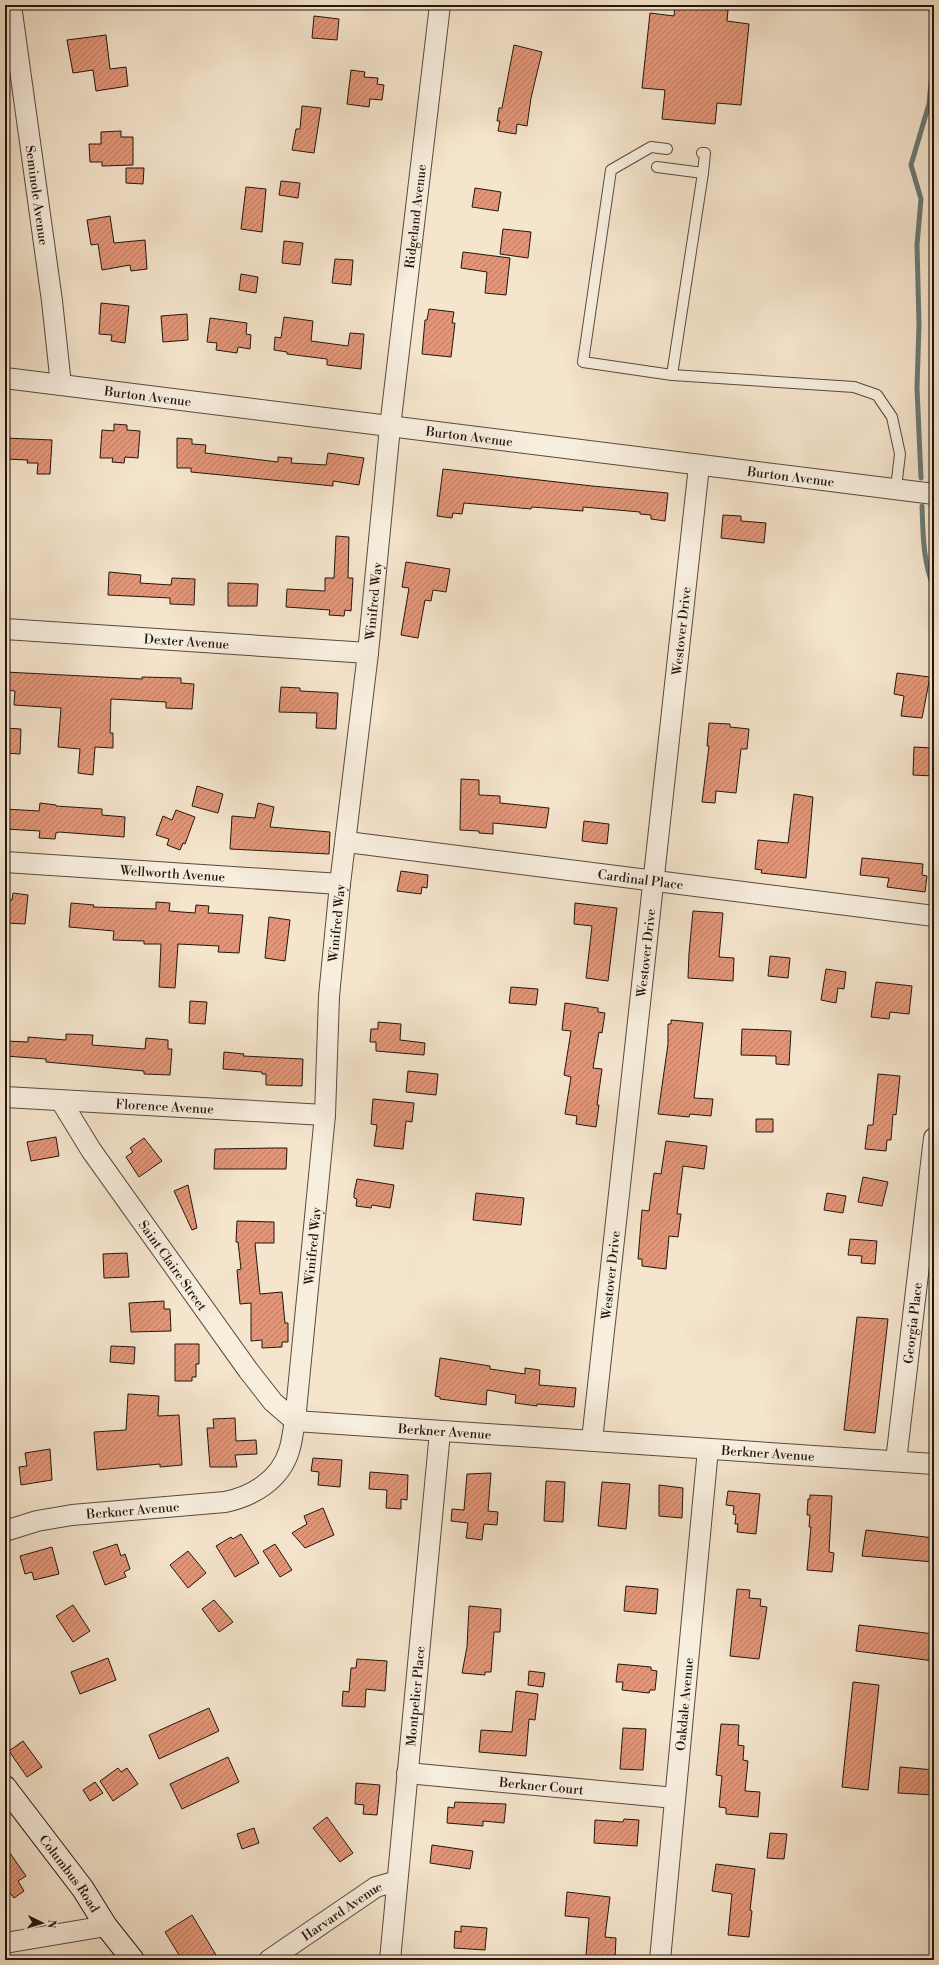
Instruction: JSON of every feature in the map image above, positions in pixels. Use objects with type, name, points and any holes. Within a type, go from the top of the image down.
[{"type":"street","name":"Seminole Avenue","points":[[11,5],[52,301],[61,385]]},
{"type":"street","name":"Ridgeland Avenue","points":[[390,427],[440,5]]},
{"type":"street","name":"Burton Avenue","points":[[5,378],[700,466],[896,488],[934,494]]},
{"type":"street","name":"Winifred Way","points":[[295,1421],[325,1115],[329,996],[340,884],[347,842],[368,653],[390,427]]},
{"type":"street","name":"Westover Drive","points":[[592,1440],[700,466]]},
{"type":"street","name":"Dexter Avenue","points":[[5,629],[368,653]]},
{"type":"street","name":"Cardinal Place","points":[[347,842],[934,916]]},
{"type":"street","name":"Wellworth Avenue","points":[[5,862],[340,884]]},
{"type":"street","name":"Florence Avenue","points":[[5,1097],[325,1115]]},
{"type":"street","name":"Saint Claire Street","points":[[61,1101],[91,1150],[248,1370],[273,1402],[295,1421]]},
{"type":"street","name":"Georgia Place","points":[[896,1461],[934,1138]]},
{"type":"street","name":"Berkner Avenue","points":[[5,1531],[37,1521],[72,1515],[194,1505],[241,1499],[253,1494],[271,1479],[284,1462],[290,1451],[295,1421],[440,1432],[592,1440],[934,1464]]},
{"type":"street","name":"Montpelier Place","points":[[390,1960],[440,1432]]},
{"type":"street","name":"Oakdale Avenue","points":[[660,1960],[708,1449]]},
{"type":"street","name":"Berkner Court","points":[[407,1773],[675,1798]]},
{"type":"street","name":"Columbus Road","points":[[5,1787],[83,1889],[106,1926],[133,1960]]},
{"type":"street","name":"Harvard Avenue","points":[[269,1960],[376,1887],[397,1881]]},
{"type":"street","points":[[5,1943],[106,1926]]},
{"type":"lane","points":[[667,149],[651,147],[611,170],[583,362],[672,375],[854,387],[877,396],[892,417],[900,454],[896,488]]},
{"type":"lane","points":[[672,375],[703,173],[705,153],[702,153]]},
{"type":"lane","points":[[657,167],[703,173]]},
{"type":"building","points":[[675,5],[728,10],[727,21],[749,24],[741,105],[717,103],[715,124],[662,119],[665,90],[642,88],[650,13],[674,16]]},
{"type":"building","points":[[314,16],[339,19],[337,40],[312,38]]},
{"type":"building","points":[[106,35],[110,69],[126,67],[128,86],[96,91],[93,70],[73,73],[67,40]]},
{"type":"building","points":[[514,45],[542,52],[531,98],[527,126],[517,124],[516,134],[498,131],[500,121],[497,121],[499,108],[502,108]]},
{"type":"building","points":[[351,70],[365,72],[364,77],[378,78],[377,84],[384,85],[382,100],[370,99],[369,107],[347,104]]},
{"type":"building","points":[[302,106],[321,108],[314,153],[292,150],[296,129],[300,129]]},
{"type":"building","points":[[121,131],[121,137],[133,137],[133,165],[102,166],[102,162],[90,162],[89,144],[101,144],[101,132]]},
{"type":"building","points":[[126,168],[144,168],[143,184],[126,183]]},
{"type":"building","points":[[281,181],[300,183],[298,198],[279,195]]},
{"type":"building","points":[[246,187],[266,189],[262,232],[241,229]]},
{"type":"building","points":[[475,188],[501,192],[498,211],[472,207]]},
{"type":"building","points":[[110,216],[114,243],[145,240],[147,269],[131,271],[130,265],[102,270],[98,244],[91,245],[87,220]]},
{"type":"building","points":[[503,229],[531,232],[528,258],[500,254]]},
{"type":"building","points":[[284,241],[303,243],[300,265],[282,263]]},
{"type":"building","points":[[463,252],[510,258],[506,295],[485,293],[487,272],[461,268]]},
{"type":"building","points":[[335,259],[353,260],[351,285],[332,283]]},
{"type":"building","points":[[241,274],[258,277],[256,293],[239,290]]},
{"type":"building","points":[[101,303],[129,306],[125,343],[111,341],[112,335],[99,334]]},
{"type":"building","points":[[429,309],[454,312],[452,323],[455,323],[451,357],[422,354],[425,320],[427,320]]},
{"type":"building","points":[[187,314],[188,340],[163,342],[161,316]]},
{"type":"building","points":[[284,317],[313,321],[311,341],[348,346],[350,333],[364,334],[361,369],[327,365],[327,359],[287,354],[287,352],[274,350],[275,337],[281,338]]},
{"type":"building","points":[[210,318],[247,323],[246,334],[251,335],[250,349],[238,347],[237,353],[216,350],[217,343],[207,342]]},
{"type":"building","points":[[114,424],[127,425],[127,430],[140,431],[138,458],[125,457],[124,463],[112,462],[113,458],[100,458],[102,430],[114,431]]},
{"type":"building","points":[[5,438],[52,440],[50,474],[37,474],[38,463],[27,463],[28,460],[5,459]]},
{"type":"building","points":[[177,438],[192,439],[192,444],[206,445],[205,453],[278,462],[278,457],[292,458],[291,463],[326,465],[328,453],[364,458],[359,485],[333,481],[333,486],[191,472],[191,468],[177,468]]},
{"type":"building","points":[[443,469],[668,493],[665,521],[651,519],[651,515],[640,514],[640,512],[583,507],[583,511],[532,507],[531,509],[464,503],[462,514],[453,513],[452,518],[437,516]]},
{"type":"building","points":[[723,515],[741,516],[741,521],[766,523],[764,543],[721,538]]},
{"type":"building","points":[[336,536],[349,537],[348,578],[353,578],[351,611],[345,610],[344,616],[329,615],[330,610],[286,607],[287,589],[325,591],[325,578],[334,578]]},
{"type":"building","points":[[406,562],[450,569],[446,592],[433,590],[431,601],[425,600],[418,638],[401,635],[409,588],[402,587]]},
{"type":"building","points":[[109,572],[141,575],[140,583],[171,585],[172,578],[195,579],[194,605],[170,604],[170,598],[108,595]]},
{"type":"building","points":[[228,583],[258,584],[257,606],[228,606]]},
{"type":"building","points":[[5,672],[142,679],[142,677],[181,678],[181,683],[194,684],[192,709],[166,708],[166,702],[111,699],[110,733],[113,733],[113,748],[95,747],[93,775],[78,773],[80,749],[58,747],[61,708],[14,705],[15,691],[5,690]]},
{"type":"building","points":[[897,673],[930,677],[922,718],[901,716],[904,696],[894,694]]},
{"type":"building","points":[[281,687],[300,688],[300,691],[338,693],[336,729],[316,728],[317,713],[279,712]]},
{"type":"building","points":[[709,723],[730,724],[730,727],[749,729],[747,749],[741,749],[736,793],[716,791],[715,803],[702,802],[709,746],[707,746]]},
{"type":"building","points":[[5,728],[21,729],[20,754],[5,753]]},
{"type":"building","points":[[914,747],[932,748],[931,760],[934,760],[934,776],[913,775]]},
{"type":"building","points":[[461,779],[479,780],[479,795],[500,796],[500,803],[549,808],[546,828],[493,823],[493,834],[479,833],[479,831],[460,830]]},
{"type":"building","points":[[197,786],[223,794],[218,813],[192,806]]},
{"type":"building","points":[[794,794],[813,797],[806,878],[761,873],[762,870],[755,869],[758,840],[788,843]]},
{"type":"building","points":[[40,803],[56,806],[102,809],[102,815],[125,817],[124,837],[59,832],[56,833],[55,839],[39,838],[40,831],[5,829],[5,809],[39,811]]},
{"type":"building","points":[[258,803],[274,807],[270,827],[330,832],[329,854],[230,849],[232,816],[255,818]]},
{"type":"building","points":[[176,810],[195,817],[185,844],[183,843],[180,850],[167,845],[169,839],[156,835],[163,816],[172,820]]},
{"type":"building","points":[[584,821],[609,824],[607,844],[582,841]]},
{"type":"building","points":[[862,858],[923,864],[922,875],[927,876],[925,892],[887,887],[889,878],[860,875]]},
{"type":"building","points":[[401,871],[428,875],[427,888],[422,887],[421,894],[397,891]]},
{"type":"building","points":[[13,893],[28,895],[25,924],[5,923],[5,900],[12,900]]},
{"type":"building","points":[[156,902],[170,903],[169,911],[195,913],[196,905],[209,906],[208,913],[243,915],[239,953],[218,952],[219,946],[178,944],[175,988],[159,987],[161,944],[144,944],[144,941],[113,940],[114,931],[69,927],[71,903],[94,905],[93,907],[156,909]]},
{"type":"building","points":[[575,903],[617,908],[608,981],[586,978],[592,926],[574,924]]},
{"type":"building","points":[[693,911],[723,913],[719,957],[734,958],[733,981],[688,978]]},
{"type":"building","points":[[269,917],[290,920],[285,961],[265,958]]},
{"type":"building","points":[[770,956],[790,958],[788,978],[768,976]]},
{"type":"building","points":[[826,969],[846,972],[844,989],[838,988],[836,1003],[821,1000]]},
{"type":"building","points":[[876,982],[912,986],[909,1014],[890,1012],[889,1019],[871,1017]]},
{"type":"building","points":[[511,987],[538,989],[536,1005],[509,1003]]},
{"type":"building","points":[[190,1001],[207,1002],[205,1024],[189,1023]]},
{"type":"building","points":[[565,1003],[598,1008],[598,1012],[605,1013],[602,1033],[599,1032],[593,1068],[602,1069],[597,1105],[599,1105],[596,1127],[576,1124],[577,1116],[565,1114],[571,1077],[564,1075],[571,1031],[562,1030]]},
{"type":"building","points":[[671,1020],[703,1023],[694,1098],[713,1099],[711,1116],[690,1114],[689,1117],[658,1114],[668,1044],[668,1024],[671,1024]]},
{"type":"building","points":[[378,1022],[401,1024],[400,1040],[425,1043],[424,1055],[376,1051],[376,1042],[370,1042],[371,1029],[378,1029]]},
{"type":"building","points":[[742,1029],[791,1031],[789,1065],[776,1064],[776,1056],[741,1055]]},
{"type":"building","points":[[66,1034],[93,1035],[92,1045],[145,1049],[146,1038],[168,1040],[168,1049],[172,1049],[170,1075],[144,1074],[144,1071],[46,1062],[46,1059],[5,1056],[5,1041],[28,1042],[28,1037],[66,1040]]},
{"type":"building","points":[[224,1052],[244,1054],[243,1056],[303,1059],[302,1086],[266,1085],[266,1074],[262,1074],[262,1072],[223,1069]]},
{"type":"building","points":[[408,1071],[438,1074],[436,1095],[406,1092]]},
{"type":"building","points":[[878,1074],[900,1076],[896,1115],[893,1114],[891,1140],[887,1140],[886,1151],[865,1149],[868,1125],[873,1125]]},
{"type":"building","points":[[373,1099],[414,1103],[412,1122],[406,1121],[403,1149],[374,1146],[377,1125],[371,1124]]},
{"type":"building","points":[[756,1119],[773,1119],[773,1132],[756,1132]]},
{"type":"building","points":[[56,1137],[59,1156],[31,1161],[27,1142]]},
{"type":"building","points":[[144,1138],[162,1161],[139,1177],[126,1157],[133,1152],[130,1148]]},
{"type":"building","points":[[666,1141],[707,1146],[704,1169],[683,1166],[677,1214],[681,1214],[678,1237],[669,1236],[666,1269],[642,1266],[642,1259],[638,1259],[642,1210],[649,1211],[654,1173],[661,1174]]},
{"type":"building","points":[[287,1148],[286,1169],[214,1169],[215,1149]]},
{"type":"building","points":[[863,1177],[888,1182],[882,1206],[858,1202]]},
{"type":"building","points":[[357,1179],[394,1185],[390,1208],[372,1205],[371,1208],[356,1206],[357,1199],[354,1198],[354,1193]]},
{"type":"building","points":[[188,1185],[197,1228],[192,1230],[174,1191]]},
{"type":"building","points":[[476,1193],[524,1198],[521,1225],[473,1220]]},
{"type":"building","points":[[827,1193],[846,1196],[843,1213],[824,1210]]},
{"type":"building","points":[[237,1221],[274,1222],[274,1243],[255,1243],[260,1294],[282,1292],[285,1323],[288,1323],[288,1342],[282,1342],[282,1347],[262,1348],[262,1340],[251,1341],[251,1303],[240,1304],[237,1270],[241,1269],[238,1242],[236,1242]]},
{"type":"building","points":[[850,1239],[877,1241],[875,1264],[861,1263],[862,1256],[848,1255]]},
{"type":"building","points":[[127,1253],[129,1277],[104,1278],[103,1254]]},
{"type":"building","points":[[164,1301],[164,1309],[170,1309],[171,1331],[131,1332],[129,1303]]},
{"type":"building","points":[[857,1317],[888,1319],[875,1433],[844,1430]]},
{"type":"building","points":[[175,1344],[199,1344],[199,1364],[196,1364],[196,1377],[192,1377],[192,1381],[175,1381]]},
{"type":"building","points":[[111,1346],[135,1347],[134,1364],[110,1362]]},
{"type":"building","points":[[440,1358],[490,1366],[490,1369],[525,1374],[525,1368],[540,1370],[539,1385],[576,1388],[574,1407],[537,1404],[537,1406],[515,1403],[516,1395],[487,1390],[486,1405],[440,1399],[440,1397],[435,1396]]},
{"type":"building","points":[[128,1394],[159,1396],[158,1416],[179,1415],[182,1465],[160,1467],[160,1464],[97,1470],[94,1432],[126,1430]]},
{"type":"building","points":[[235,1418],[236,1441],[256,1440],[257,1454],[235,1455],[237,1467],[210,1467],[207,1428],[214,1428],[213,1419]]},
{"type":"building","points":[[50,1449],[52,1480],[21,1485],[19,1467],[27,1466],[25,1453]]},
{"type":"building","points":[[313,1458],[342,1460],[340,1487],[318,1485],[319,1472],[311,1471]]},
{"type":"building","points":[[370,1472],[408,1475],[407,1500],[401,1499],[401,1509],[386,1508],[387,1490],[369,1489]]},
{"type":"building","points":[[491,1473],[488,1511],[498,1512],[497,1525],[484,1524],[482,1540],[466,1538],[468,1523],[451,1521],[452,1509],[464,1510],[467,1474]]},
{"type":"building","points":[[546,1481],[565,1482],[563,1522],[544,1521]]},
{"type":"building","points":[[602,1482],[630,1484],[626,1529],[598,1526]]},
{"type":"building","points":[[659,1485],[683,1488],[682,1518],[659,1516]]},
{"type":"building","points":[[728,1491],[760,1494],[756,1534],[737,1532],[738,1524],[735,1524],[736,1515],[733,1514],[734,1506],[726,1505]]},
{"type":"building","points":[[810,1495],[832,1496],[829,1552],[834,1553],[832,1572],[807,1570],[811,1527],[809,1527],[810,1515],[807,1515],[808,1499],[810,1499]]},
{"type":"building","points":[[323,1508],[334,1535],[305,1548],[292,1533],[307,1524],[304,1516]]},
{"type":"building","points":[[866,1530],[934,1538],[934,1562],[862,1556]]},
{"type":"building","points":[[241,1534],[259,1563],[235,1577],[216,1546],[231,1537],[233,1539]]},
{"type":"building","points":[[117,1544],[121,1556],[125,1554],[130,1569],[124,1572],[126,1577],[105,1585],[93,1552]]},
{"type":"building","points":[[275,1544],[292,1570],[280,1577],[263,1551]]},
{"type":"building","points":[[52,1547],[59,1574],[34,1580],[32,1572],[25,1574],[20,1556]]},
{"type":"building","points":[[188,1551],[206,1573],[188,1588],[170,1565]]},
{"type":"building","points":[[626,1586],[658,1589],[656,1614],[624,1611]]},
{"type":"building","points":[[737,1589],[750,1590],[749,1598],[761,1599],[760,1606],[767,1607],[759,1659],[730,1656]]},
{"type":"building","points":[[214,1600],[233,1622],[219,1632],[202,1609]]},
{"type":"building","points":[[73,1605],[90,1631],[73,1642],[56,1616]]},
{"type":"building","points":[[469,1606],[501,1609],[500,1632],[494,1632],[491,1672],[485,1672],[485,1675],[462,1673],[467,1647]]},
{"type":"building","points":[[859,1625],[934,1634],[934,1661],[856,1651]]},
{"type":"building","points":[[108,1658],[116,1680],[80,1694],[71,1672]]},
{"type":"building","points":[[357,1659],[387,1661],[385,1691],[366,1689],[365,1707],[342,1706],[343,1691],[349,1692],[351,1668],[356,1668]]},
{"type":"building","points":[[618,1664],[651,1667],[651,1670],[657,1671],[655,1690],[650,1690],[649,1693],[622,1690],[623,1682],[616,1682]]},
{"type":"building","points":[[529,1671],[545,1673],[543,1687],[528,1685]]},
{"type":"building","points":[[853,1682],[879,1685],[868,1790],[842,1787]]},
{"type":"building","points":[[516,1691],[538,1694],[535,1720],[529,1719],[526,1756],[479,1752],[481,1730],[512,1732]]},
{"type":"building","points":[[209,1708],[219,1731],[159,1759],[149,1735]]},
{"type":"building","points":[[721,1724],[739,1725],[738,1745],[744,1746],[743,1760],[748,1761],[745,1791],[760,1792],[758,1817],[726,1814],[726,1808],[719,1807],[722,1776],[716,1775]]},
{"type":"building","points":[[623,1728],[646,1729],[643,1770],[620,1769]]},
{"type":"building","points":[[23,1741],[42,1767],[27,1777],[9,1751]]},
{"type":"building","points":[[228,1757],[239,1782],[182,1809],[170,1784]]},
{"type":"building","points":[[900,1767],[934,1770],[934,1795],[898,1793]]},
{"type":"building","points":[[118,1768],[121,1772],[127,1768],[138,1784],[113,1801],[100,1781]]},
{"type":"building","points":[[95,1782],[103,1793],[90,1801],[83,1790]]},
{"type":"building","points":[[356,1783],[380,1785],[377,1815],[363,1814],[364,1805],[355,1804]]},
{"type":"building","points":[[455,1802],[506,1804],[504,1823],[483,1821],[483,1826],[447,1823],[448,1807],[454,1808]]},
{"type":"building","points":[[327,1817],[353,1853],[340,1862],[313,1828]]},
{"type":"building","points":[[624,1819],[639,1820],[637,1846],[594,1843],[595,1820],[623,1822]]},
{"type":"building","points":[[254,1828],[259,1843],[242,1849],[237,1834]]},
{"type":"building","points":[[770,1833],[787,1834],[784,1859],[767,1858]]},
{"type":"building","points":[[432,1845],[473,1851],[470,1869],[430,1863]]},
{"type":"building","points":[[5,1846],[26,1876],[18,1881],[24,1891],[14,1898],[7,1889],[5,1890]]},
{"type":"building","points":[[716,1864],[755,1869],[750,1910],[752,1911],[749,1937],[728,1935],[732,1894],[712,1891]]},
{"type":"building","points":[[567,1892],[610,1897],[605,1937],[616,1938],[615,1958],[586,1956],[589,1918],[565,1916]]},
{"type":"building","points":[[192,1915],[216,1955],[208,1960],[194,1960],[191,1955],[182,1960],[165,1932]]},
{"type":"building","points":[[461,1926],[487,1928],[485,1950],[454,1948],[455,1931],[461,1932]]},
{"type":"waterway","points":[[921,478],[917,388],[919,324],[917,245],[921,199],[911,165],[929,104],[934,52]]},
{"type":"waterway","points":[[922,506],[923,538],[928,569],[934,588]]}]
